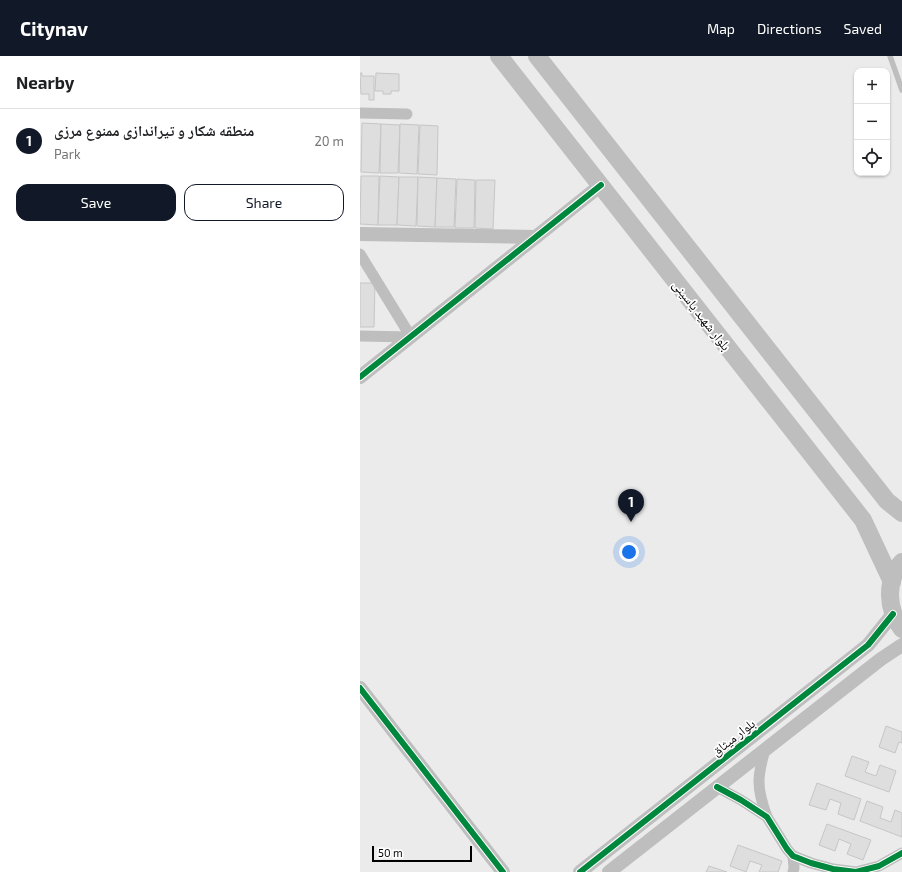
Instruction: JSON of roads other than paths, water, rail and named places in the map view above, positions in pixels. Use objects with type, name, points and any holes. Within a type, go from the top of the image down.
[{"type":"main road","name":"بلوار شهید یاسینی","points":[[499,56],[863,520],[892,582]]},
{"type":"main road","points":[[537,56],[882,495],[902,513]]},
{"type":"main road","points":[[897,621],[890,598],[892,582],[898,567],[902,562]]},
{"type":"street","points":[[360,113],[407,114]]},
{"type":"street","points":[[360,377],[601,185]]},
{"type":"street","points":[[360,234],[536,237]]},
{"type":"street","points":[[360,254],[410,337]]},
{"type":"street","points":[[360,336],[410,337]]},
{"type":"street","name":"بلوار میثاق","points":[[580,872],[897,621]]},
{"type":"street","points":[[609,872],[881,659],[902,645]]},
{"type":"street","points":[[360,688],[503,872]]},
{"type":"street","points":[[765,750],[761,764],[759,782],[766,817],[793,856],[834,870],[856,872],[879,866],[902,853]]},
{"type":"street","points":[[717,787],[742,800],[766,817]]},
{"type":"street","points":[[793,856],[793,872]]},
{"type":"lane","points":[[890,56],[902,90]]},
{"type":"place","name":"منطقه شکار و تیراندازی ممنوع مرزی","points":[[631,522]]}]
